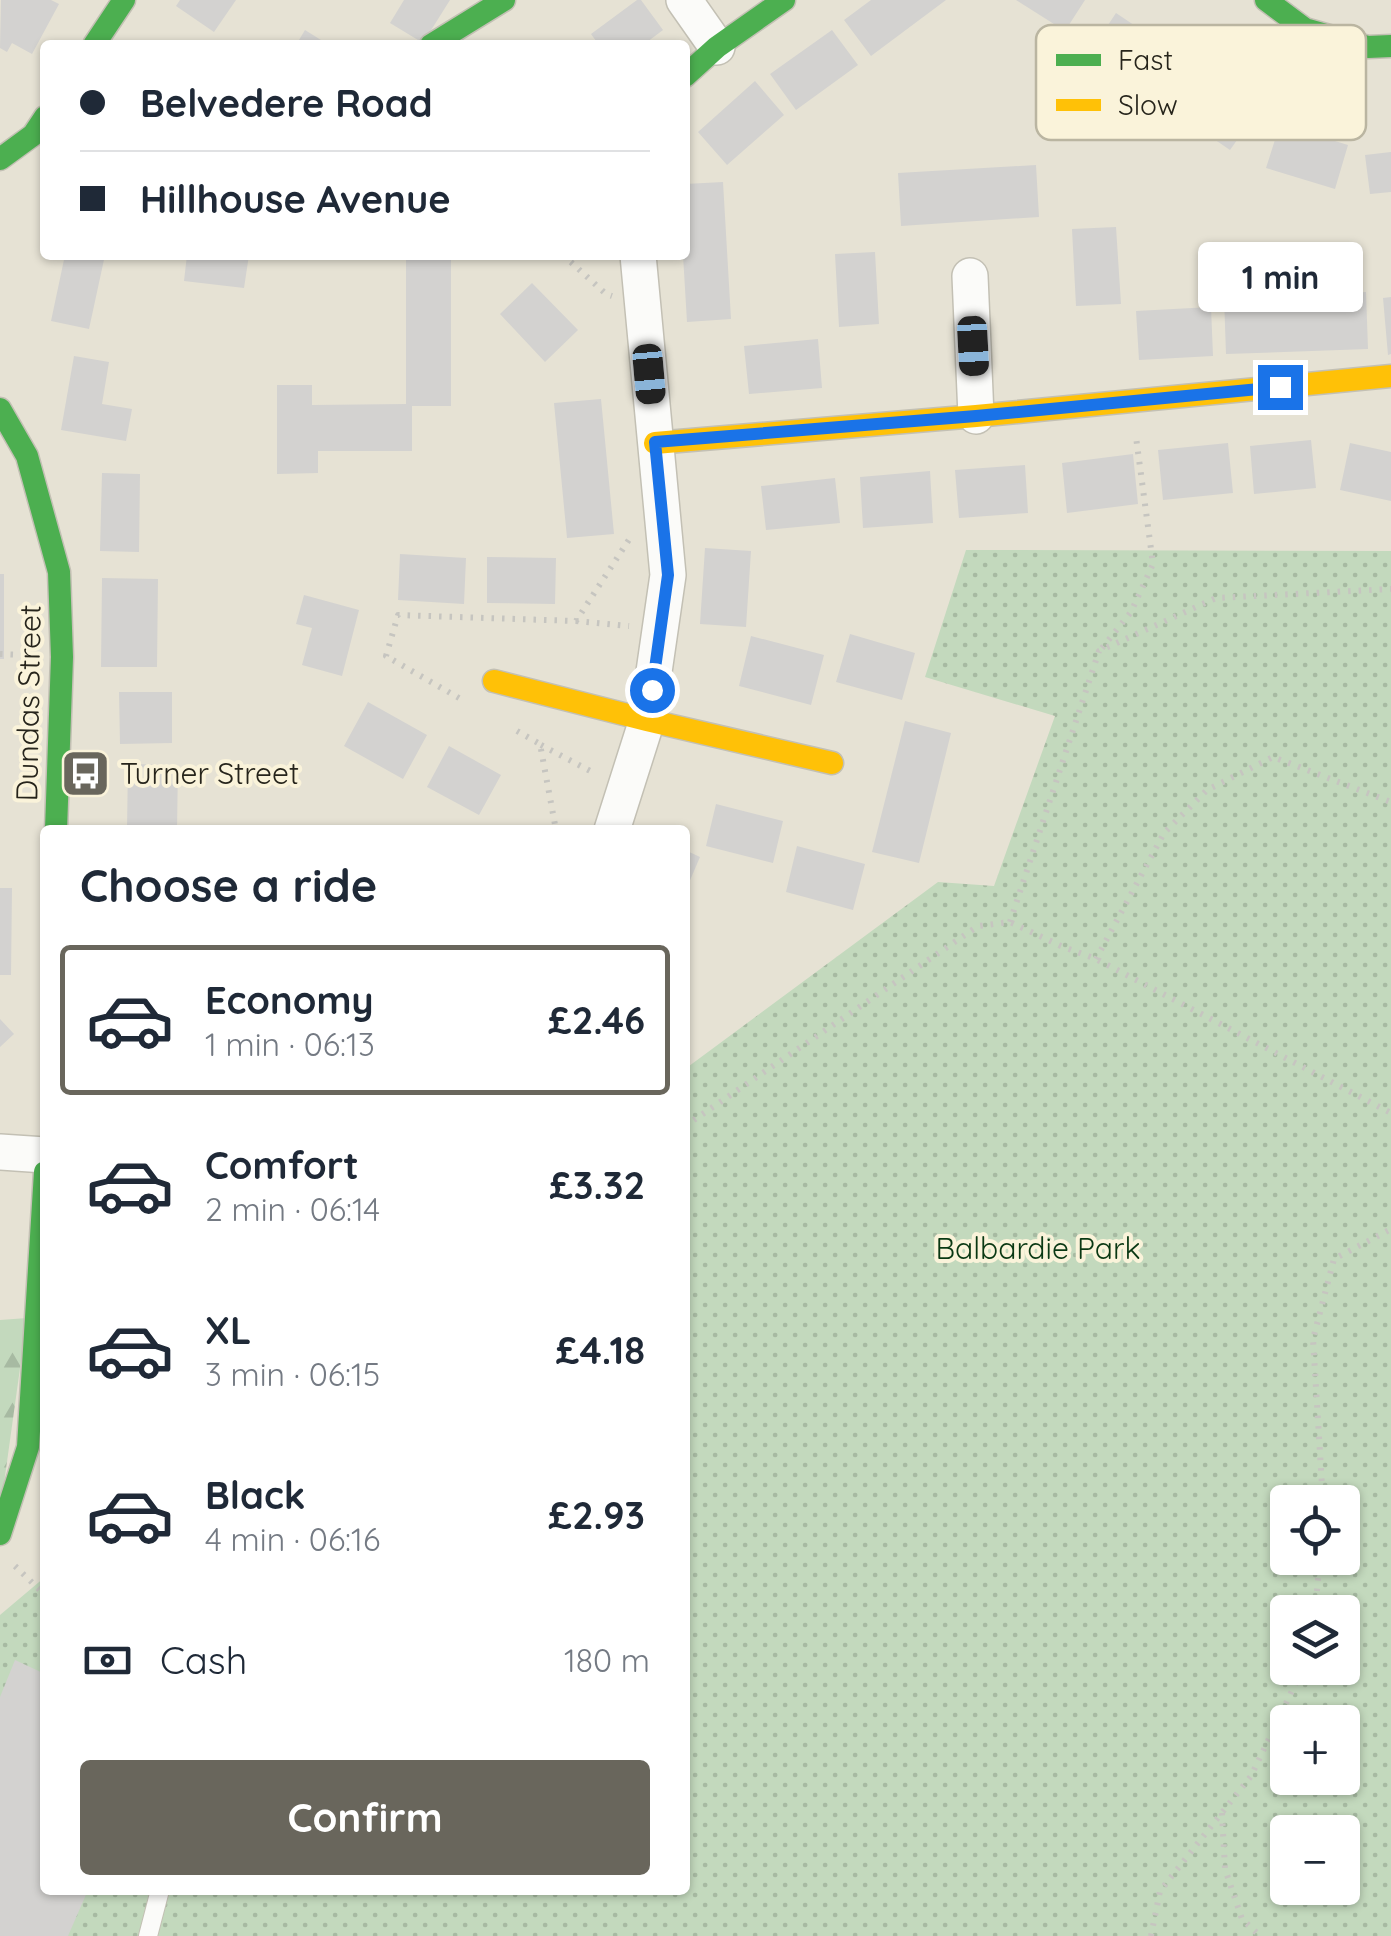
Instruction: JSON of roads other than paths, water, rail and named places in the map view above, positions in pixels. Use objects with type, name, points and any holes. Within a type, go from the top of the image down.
[{"type":"street","points":[[97,40],[124,0]]},
{"type":"street","points":[[440,40],[504,0]]},
{"type":"street","points":[[684,0],[717,46]]},
{"type":"street","points":[[690,71],[717,46],[784,0]]},
{"type":"street","points":[[1266,0],[1299,25]]},
{"type":"street","points":[[1366,47],[1391,46]]},
{"type":"street","points":[[0,159],[31,130]]},
{"type":"street","points":[[614,825],[648,720],[668,575],[638,260]]},
{"type":"street","points":[[970,276],[976,416]]},
{"type":"street","points":[[655,442],[1391,376]]},
{"type":"street","name":"Dundas Street","points":[[0,409],[26,456],[59,572],[62,657],[56,825]]},
{"type":"street","points":[[494,681],[832,763]]},
{"type":"street","points":[[0,1152],[40,1155]]},
{"type":"street","points":[[0,1534],[28,1447],[40,1253]]},
{"type":"lane","points":[[148,1936],[159,1895]]},
{"type":"place","name":"Turner Street","points":[[85,773]]},
{"type":"park label","name":"Balbardie Park","points":[[1038,1248]]}]
